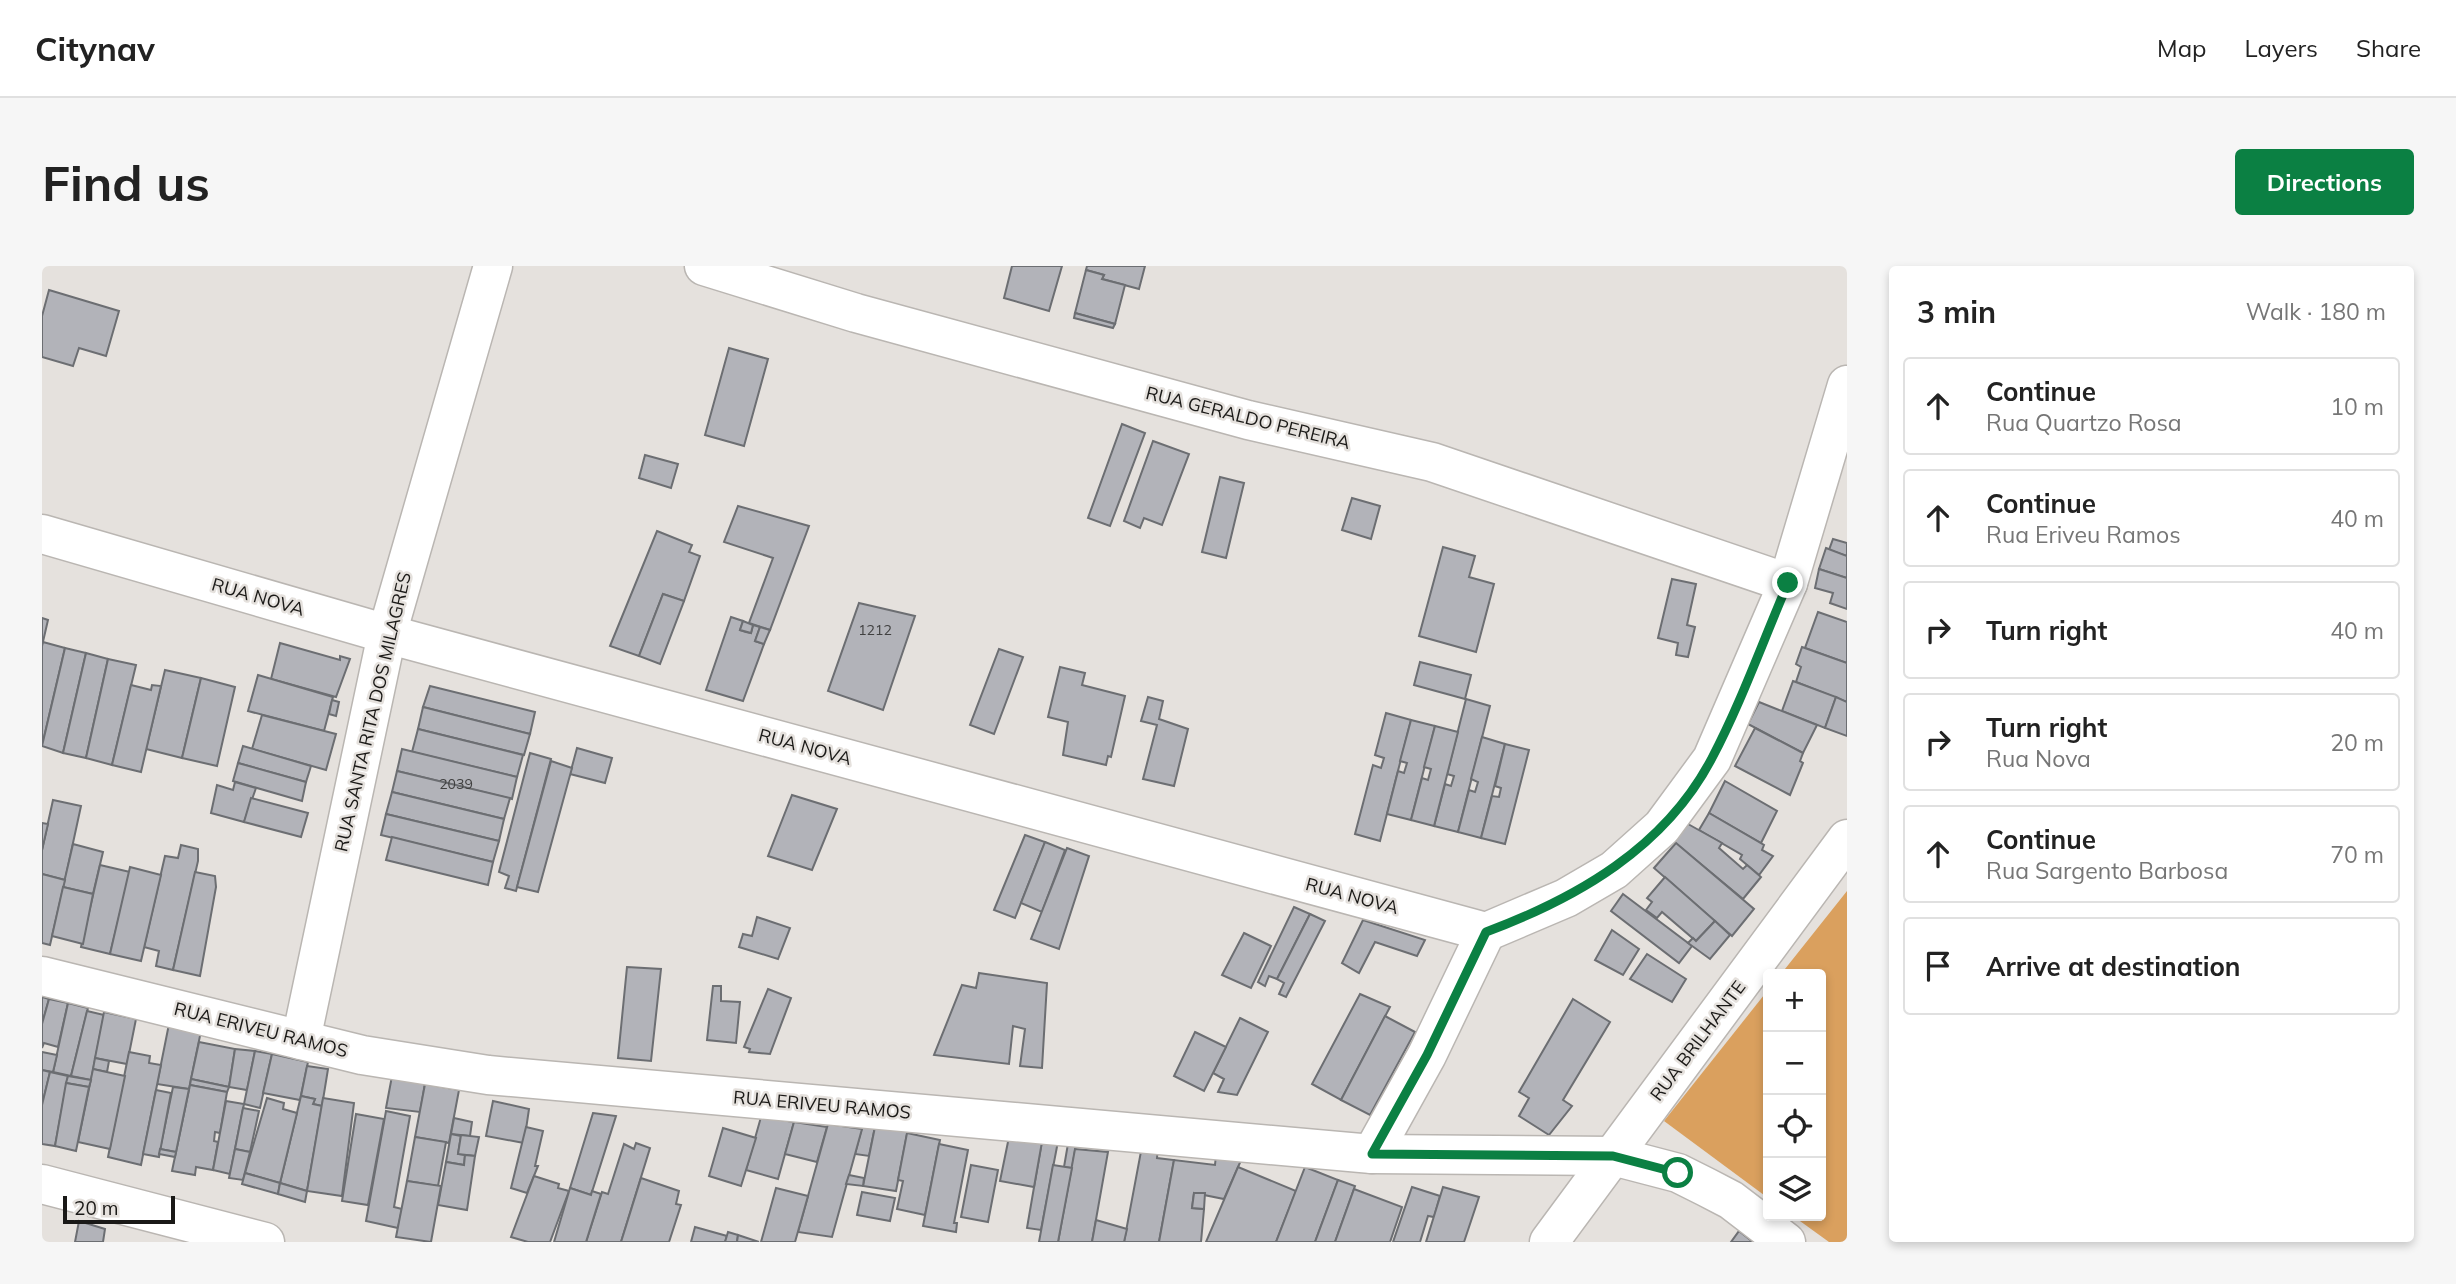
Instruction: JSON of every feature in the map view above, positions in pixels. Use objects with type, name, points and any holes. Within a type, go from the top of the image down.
[{"type":"street","name":"RUA SANTA RITA DOS MILAGRES","points":[[301,1040],[387,634],[493,266]]},
{"type":"street","name":"RUA GERALDO PEREIRA","points":[[704,266],[856,313],[1248,420],[1432,462],[1788,583]]},
{"type":"street","points":[[1372,1154],[1427,1055],[1486,932],[1566,898],[1614,870],[1662,827],[1712,759],[1788,583],[1847,385]]},
{"type":"street","name":"RUA NOVA","points":[[42,534],[387,634],[1486,932]]},
{"type":"street","name":"RUA BRILHANTE","points":[[1549,1242],[1847,839]]},
{"type":"street","name":"RUA ERIVEU RAMOS","points":[[42,976],[301,1040],[427,1067],[488,1075],[1372,1154],[1613,1156],[1678,1173],[1731,1200],[1786,1242]]},
{"type":"street","points":[[42,1184],[265,1242]]},
{"type":"shaded area","points":[[1847,891],[1847,1242],[1829,1242],[1800,1221],[1826,1221],[1826,969],[1785,969]]},
{"type":"shaded area","points":[[1763,996],[1763,1194],[1664,1121]]},
{"type":"building","points":[[1012,266],[1062,266],[1049,311],[1004,298]]},
{"type":"building","points":[[1087,266],[1145,266],[1139,289],[1102,279],[1104,275],[1086,270]]},
{"type":"building","points":[[1086,270],[1104,275],[1102,279],[1125,285],[1115,324],[1075,313]]},
{"type":"building","points":[[49,290],[119,311],[106,356],[79,348],[73,366],[42,357],[42,316]]},
{"type":"building","points":[[1075,313],[1115,324],[1113,328],[1074,318]]},
{"type":"building","points":[[729,348],[768,359],[744,446],[705,435]]},
{"type":"building","points":[[1122,424],[1145,433],[1110,526],[1088,518]]},
{"type":"building","points":[[1153,441],[1189,454],[1162,525],[1144,518],[1140,528],[1124,521]]},
{"type":"building","points":[[645,455],[678,464],[671,488],[639,478]]},
{"type":"building","points":[[1220,477],[1244,483],[1226,558],[1202,552]]},
{"type":"building","points":[[1352,498],[1380,506],[1371,539],[1342,530]]},
{"type":"building","points":[[738,506],[809,526],[770,630],[749,623],[773,558],[724,542]]},
{"type":"building","points":[[657,531],[692,545],[689,552],[700,556],[684,601],[663,594],[639,656],[610,646]]},
{"type":"building","points":[[1833,539],[1847,543],[1847,556],[1829,550]]},
{"type":"building","points":[[1443,547],[1475,556],[1469,577],[1494,584],[1476,652],[1419,636]]},
{"type":"building","points":[[1826,548],[1847,556],[1847,578],[1819,569]]},
{"type":"building","points":[[1819,569],[1847,578],[1847,609],[1830,603],[1833,593],[1815,588]]},
{"type":"building","points":[[1672,579],[1696,584],[1687,625],[1695,627],[1688,657],[1676,655],[1678,643],[1658,638]]},
{"type":"building","points":[[663,594],[684,601],[660,664],[639,656]]},
{"type":"building","points":[[859,603],[915,616],[883,710],[828,691]]},
{"type":"building","points":[[1818,612],[1847,622],[1847,663],[1805,648]]},
{"type":"building","points":[[731,617],[743,621],[740,630],[751,633],[753,625],[760,627],[755,641],[764,644],[743,701],[706,690]]},
{"type":"building","points":[[42,618],[48,620],[42,646]]},
{"type":"building","points":[[743,621],[753,625],[751,633],[740,630]]},
{"type":"building","points":[[760,627],[770,630],[764,644],[755,641]]},
{"type":"building","points":[[43,642],[65,648],[42,746],[42,646]]},
{"type":"building","points":[[280,643],[340,660],[340,656],[350,659],[336,697],[271,679]]},
{"type":"building","points":[[1802,647],[1847,663],[1847,702],[1796,682],[1801,667],[1796,664]]},
{"type":"building","points":[[65,648],[86,653],[63,753],[42,746]]},
{"type":"building","points":[[999,649],[1023,657],[994,734],[970,725]]},
{"type":"building","points":[[86,653],[108,659],[86,758],[63,753]]},
{"type":"building","points":[[108,659],[136,665],[112,765],[86,758]]},
{"type":"building","points":[[1420,662],[1471,675],[1465,699],[1414,685]]},
{"type":"building","points":[[1060,667],[1085,673],[1082,685],[1125,696],[1111,757],[1108,756],[1106,765],[1063,755],[1068,722],[1048,717]]},
{"type":"building","points":[[165,670],[201,678],[182,758],[146,749]]},
{"type":"building","points":[[258,675],[333,697],[324,731],[248,711]]},
{"type":"building","points":[[201,678],[235,687],[217,766],[182,758]]},
{"type":"building","points":[[1793,681],[1836,697],[1825,728],[1782,711]]},
{"type":"building","points":[[131,685],[151,690],[152,685],[161,686],[141,772],[112,765]]},
{"type":"building","points":[[430,686],[535,712],[530,734],[423,707]]},
{"type":"building","points":[[1148,697],[1163,701],[1159,719],[1188,729],[1174,786],[1143,779],[1157,725],[1141,721]]},
{"type":"building","points":[[1836,697],[1847,702],[1847,736],[1825,728]]},
{"type":"building","points":[[1466,699],[1490,706],[1458,832],[1434,826],[1445,784],[1451,786],[1454,776],[1447,774]]},
{"type":"building","points":[[332,700],[339,702],[336,716],[329,714]]},
{"type":"building","points":[[1759,702],[1817,725],[1803,753],[1748,724]]},
{"type":"building","points":[[423,707],[530,734],[524,755],[418,729]]},
{"type":"building","points":[[1386,713],[1411,720],[1380,841],[1355,834],[1373,765],[1381,768],[1384,758],[1375,755]]},
{"type":"building","points":[[262,715],[336,734],[326,770],[252,749]]},
{"type":"building","points":[[1411,720],[1435,726],[1411,820],[1387,814],[1398,771],[1404,773],[1407,763],[1400,761]]},
{"type":"building","points":[[1435,726],[1458,732],[1434,826],[1411,820],[1422,778],[1428,780],[1431,769],[1424,767]]},
{"type":"building","points":[[1755,728],[1803,753],[1800,761],[1803,763],[1790,795],[1735,766]]},
{"type":"building","points":[[418,729],[523,755],[517,777],[412,752]]},
{"type":"building","points":[[1482,737],[1505,744],[1481,838],[1458,832],[1469,790],[1475,792],[1478,782],[1471,779]]},
{"type":"building","points":[[1505,744],[1529,750],[1505,844],[1481,838],[1492,796],[1499,797],[1501,788],[1495,786]]},
{"type":"building","points":[[243,746],[311,766],[306,782],[238,763]]},
{"type":"building","points":[[577,748],[612,758],[605,783],[570,774]]},
{"type":"building","points":[[402,749],[517,777],[512,799],[397,771]]},
{"type":"building","points":[[530,753],[551,759],[516,891],[505,888],[509,876],[499,872]]},
{"type":"building","points":[[551,761],[572,768],[538,892],[517,887]]},
{"type":"building","points":[[238,763],[306,782],[302,801],[233,781]]},
{"type":"building","points":[[397,771],[510,798],[504,819],[392,792]]},
{"type":"building","points":[[1725,781],[1777,811],[1761,843],[1709,813]]},
{"type":"building","points":[[235,782],[256,788],[244,822],[211,813],[217,785],[233,790]]},
{"type":"building","points":[[392,792],[504,819],[499,841],[386,814]]},
{"type":"building","points":[[792,795],[837,809],[812,870],[768,856]]},
{"type":"building","points":[[251,798],[308,813],[301,837],[244,822]]},
{"type":"building","points":[[53,800],[81,806],[65,880],[42,874],[42,850]]},
{"type":"building","points":[[1709,813],[1764,845],[1762,850],[1773,856],[1759,875],[1740,859],[1742,855],[1699,830]]},
{"type":"building","points":[[386,814],[499,841],[493,862],[381,835]]},
{"type":"building","points":[[42,823],[48,824],[42,850]]},
{"type":"building","points":[[1688,824],[1722,843],[1719,848],[1743,869],[1747,865],[1761,877],[1743,899],[1674,842]]},
{"type":"building","points":[[1025,835],[1045,842],[1015,918],[994,910]]},
{"type":"building","points":[[392,837],[493,862],[488,885],[386,860]]},
{"type":"building","points":[[1045,842],[1065,850],[1042,912],[1021,903]]},
{"type":"building","points":[[1676,843],[1754,909],[1732,936],[1654,868]]},
{"type":"building","points":[[73,844],[103,852],[93,894],[63,887]]},
{"type":"building","points":[[181,845],[198,849],[198,861],[173,970],[156,966],[159,951],[144,947],[165,856],[178,858]]},
{"type":"building","points":[[1067,848],[1089,856],[1059,949],[1031,939]]},
{"type":"building","points":[[100,865],[130,872],[110,954],[81,947]]},
{"type":"building","points":[[130,867],[161,875],[141,961],[110,954]]},
{"type":"building","points":[[195,872],[215,876],[216,887],[200,976],[173,970]]},
{"type":"building","points":[[42,874],[65,880],[50,945],[42,943]]},
{"type":"building","points":[[1665,877],[1715,921],[1696,941],[1662,912],[1657,918],[1646,910],[1652,902],[1647,898]]},
{"type":"building","points":[[63,887],[93,894],[83,944],[52,936]]},
{"type":"building","points":[[1623,894],[1692,946],[1679,963],[1611,911]]},
{"type":"building","points":[[1294,907],[1310,914],[1277,979],[1269,976],[1265,986],[1258,982]]},
{"type":"building","points":[[1310,914],[1325,921],[1286,997],[1279,994],[1284,983],[1277,979]]},
{"type":"building","points":[[757,917],[790,928],[778,959],[739,947],[743,934],[752,936]]},
{"type":"building","points":[[1363,920],[1425,940],[1417,956],[1375,942],[1359,973],[1342,963]]},
{"type":"building","points":[[1715,921],[1730,935],[1710,959],[1688,943],[1693,938],[1696,941]]},
{"type":"building","points":[[1612,930],[1639,949],[1623,975],[1595,960]]},
{"type":"building","points":[[1244,933],[1271,946],[1251,988],[1222,975]]},
{"type":"building","points":[[1647,954],[1686,979],[1672,1002],[1630,979]]},
{"type":"building","points":[[627,967],[661,969],[651,1061],[618,1058]]},
{"type":"building","points":[[979,973],[1047,983],[1042,1068],[1020,1066],[1025,1029],[1013,1026],[1009,1064],[934,1055],[962,985],[976,988]]},
{"type":"building","points":[[713,986],[721,986],[721,1001],[740,1002],[736,1043],[707,1040]]},
{"type":"building","points":[[768,989],[791,998],[770,1054],[749,1052],[750,1049],[744,1047]]},
{"type":"building","points":[[1360,994],[1390,1007],[1341,1100],[1312,1084]]},
{"type":"building","points":[[42,997],[49,999],[42,1024]]},
{"type":"building","points":[[49,999],[68,1003],[58,1047],[44,1043],[42,1048],[42,1024]]},
{"type":"building","points":[[1573,999],[1610,1022],[1563,1100],[1572,1106],[1549,1135],[1519,1116],[1529,1098],[1519,1092]]},
{"type":"building","points":[[68,1003],[88,1008],[71,1076],[53,1072]]},
{"type":"building","points":[[87,1011],[104,1015],[91,1080],[71,1076]]},
{"type":"building","points":[[104,1012],[136,1019],[127,1064],[95,1058]]},
{"type":"building","points":[[1385,1016],[1415,1032],[1370,1115],[1341,1100]]},
{"type":"building","points":[[1240,1018],[1268,1032],[1237,1095],[1218,1092],[1224,1079],[1213,1073]]},
{"type":"building","points":[[169,1024],[201,1031],[189,1089],[157,1084]]},
{"type":"building","points":[[1195,1032],[1226,1047],[1204,1091],[1174,1076]]},
{"type":"building","points":[[199,1042],[235,1049],[229,1087],[191,1079]]},
{"type":"building","points":[[235,1049],[255,1051],[247,1090],[229,1087]]},
{"type":"building","points":[[255,1051],[272,1054],[260,1108],[244,1104]]},
{"type":"building","points":[[42,1052],[57,1055],[53,1072],[42,1070]]},
{"type":"building","points":[[129,1052],[150,1056],[149,1063],[161,1065],[141,1165],[108,1157]]},
{"type":"building","points":[[272,1054],[308,1062],[300,1100],[263,1093]]},
{"type":"building","points":[[95,1058],[109,1061],[107,1072],[93,1069]]},
{"type":"building","points":[[307,1066],[328,1069],[322,1106],[313,1104],[315,1099],[301,1096]]},
{"type":"building","points":[[93,1069],[125,1076],[110,1149],[78,1142]]},
{"type":"building","points":[[42,1070],[50,1072],[42,1105]]},
{"type":"building","points":[[50,1072],[68,1076],[55,1146],[42,1144],[42,1105]]},
{"type":"building","points":[[68,1076],[91,1080],[89,1087],[66,1083]]},
{"type":"building","points":[[392,1076],[425,1084],[420,1112],[386,1108]]},
{"type":"building","points":[[191,1079],[229,1087],[227,1092],[190,1085]]},
{"type":"building","points":[[66,1083],[89,1087],[76,1151],[55,1146]]},
{"type":"building","points":[[425,1084],[459,1090],[449,1143],[415,1137]]},
{"type":"building","points":[[190,1085],[227,1092],[220,1133],[215,1132],[214,1141],[218,1142],[213,1170],[196,1167],[195,1175],[172,1171]]},
{"type":"building","points":[[173,1087],[189,1089],[176,1152],[160,1149]]},
{"type":"building","points":[[156,1090],[171,1093],[159,1157],[143,1154]]},
{"type":"building","points":[[301,1096],[315,1099],[313,1104],[322,1106],[307,1191],[280,1183]]},
{"type":"building","points":[[267,1098],[284,1103],[283,1109],[297,1113],[280,1183],[245,1173]]},
{"type":"building","points":[[323,1098],[354,1103],[342,1196],[307,1191]]},
{"type":"building","points":[[226,1101],[244,1104],[230,1174],[213,1170]]},
{"type":"building","points":[[493,1101],[529,1109],[524,1143],[486,1136]]},
{"type":"building","points":[[243,1108],[259,1111],[250,1152],[235,1149]]},
{"type":"building","points":[[386,1111],[410,1116],[394,1207],[402,1209],[398,1228],[366,1221]]},
{"type":"building","points":[[593,1113],[616,1116],[591,1195],[570,1188]]},
{"type":"building","points":[[356,1114],[384,1119],[368,1205],[342,1201]]},
{"type":"building","points":[[761,1117],[794,1122],[778,1179],[746,1170]]},
{"type":"building","points":[[454,1118],[472,1122],[470,1136],[451,1134]]},
{"type":"building","points":[[864,1120],[876,1122],[869,1156],[855,1154]]},
{"type":"building","points":[[794,1122],[827,1127],[817,1162],[785,1154]]},
{"type":"building","points":[[876,1122],[908,1129],[896,1191],[863,1186]]},
{"type":"building","points":[[828,1124],[862,1129],[832,1237],[798,1232]]},
{"type":"building","points":[[526,1127],[543,1131],[535,1166],[538,1166],[527,1193],[511,1188]]},
{"type":"building","points":[[723,1128],[756,1138],[741,1186],[709,1176]]},
{"type":"building","points":[[1044,1129],[1060,1131],[1041,1230],[1027,1228]]},
{"type":"building","points":[[1070,1132],[1078,1133],[1072,1168],[1064,1167]]},
{"type":"building","points":[[907,1133],[940,1140],[925,1215],[897,1209],[903,1181],[898,1180]]},
{"type":"building","points":[[451,1134],[461,1136],[458,1154],[465,1155],[464,1165],[446,1162]]},
{"type":"building","points":[[461,1135],[479,1137],[475,1156],[458,1154]]},
{"type":"building","points":[[415,1137],[446,1142],[438,1186],[407,1181]]},
{"type":"building","points":[[1009,1137],[1042,1142],[1034,1187],[1000,1181]]},
{"type":"building","points":[[636,1143],[650,1148],[621,1242],[586,1242],[602,1192],[608,1194],[624,1144],[634,1149]]},
{"type":"building","points":[[939,1144],[968,1150],[954,1223],[957,1223],[956,1232],[923,1226]]},
{"type":"building","points":[[1142,1146],[1158,1148],[1157,1158],[1174,1160],[1159,1242],[1124,1242]]},
{"type":"building","points":[[160,1149],[176,1152],[175,1157],[159,1154]]},
{"type":"building","points":[[235,1149],[250,1152],[243,1180],[229,1178]]},
{"type":"building","points":[[1075,1149],[1108,1152],[1092,1242],[1058,1242]]},
{"type":"building","points":[[465,1155],[475,1156],[467,1210],[438,1205],[446,1162],[464,1165]]},
{"type":"building","points":[[1216,1155],[1242,1158],[1224,1199],[1194,1193],[1192,1208],[1204,1209],[1201,1242],[1159,1242],[1174,1160],[1215,1165]]},
{"type":"building","points":[[971,1165],[998,1170],[988,1222],[961,1217]]},
{"type":"building","points":[[1053,1165],[1072,1168],[1058,1242],[1039,1242]]},
{"type":"building","points":[[1238,1167],[1296,1191],[1276,1242],[1206,1242]]},
{"type":"building","points":[[1305,1167],[1338,1180],[1315,1242],[1276,1242]]},
{"type":"building","points":[[245,1173],[280,1183],[278,1194],[242,1184]]},
{"type":"building","points":[[849,1175],[864,1178],[863,1186],[846,1184]]},
{"type":"building","points":[[534,1176],[559,1184],[558,1188],[569,1191],[550,1242],[528,1242],[511,1237]]},
{"type":"building","points":[[641,1178],[679,1191],[676,1204],[681,1205],[669,1242],[621,1242]]},
{"type":"building","points":[[1338,1180],[1355,1186],[1335,1242],[1315,1242]]},
{"type":"building","points":[[407,1181],[441,1186],[431,1242],[396,1237]]},
{"type":"building","points":[[280,1183],[307,1191],[305,1202],[278,1194]]},
{"type":"building","points":[[1412,1187],[1440,1196],[1434,1217],[1428,1216],[1420,1242],[1393,1242]]},
{"type":"building","points":[[1443,1187],[1479,1197],[1464,1242],[1426,1242]]},
{"type":"building","points":[[570,1188],[591,1195],[592,1191],[601,1194],[586,1242],[554,1242]]},
{"type":"building","points":[[776,1188],[808,1196],[795,1242],[761,1242]]},
{"type":"building","points":[[1354,1189],[1402,1207],[1390,1242],[1335,1242]]},
{"type":"building","points":[[862,1192],[895,1198],[890,1221],[857,1215]]},
{"type":"building","points":[[1194,1193],[1205,1193],[1204,1209],[1192,1208]]},
{"type":"building","points":[[1096,1220],[1127,1229],[1124,1242],[1092,1242]]},
{"type":"building","points":[[79,1221],[105,1229],[103,1242],[75,1242]]},
{"type":"building","points":[[695,1227],[727,1236],[725,1242],[691,1242]]},
{"type":"building","points":[[1739,1231],[1753,1242],[1731,1242]]},
{"type":"building","points":[[728,1232],[738,1235],[737,1242],[725,1242]]},
{"type":"building","points":[[738,1235],[759,1242],[737,1242]]},
{"type":"route","points":[[1678,1173],[1613,1156],[1372,1154],[1427,1055],[1486,932],[1522,919],[1566,898],[1614,870],[1662,827],[1689,793],[1712,759],[1788,583]]}]
